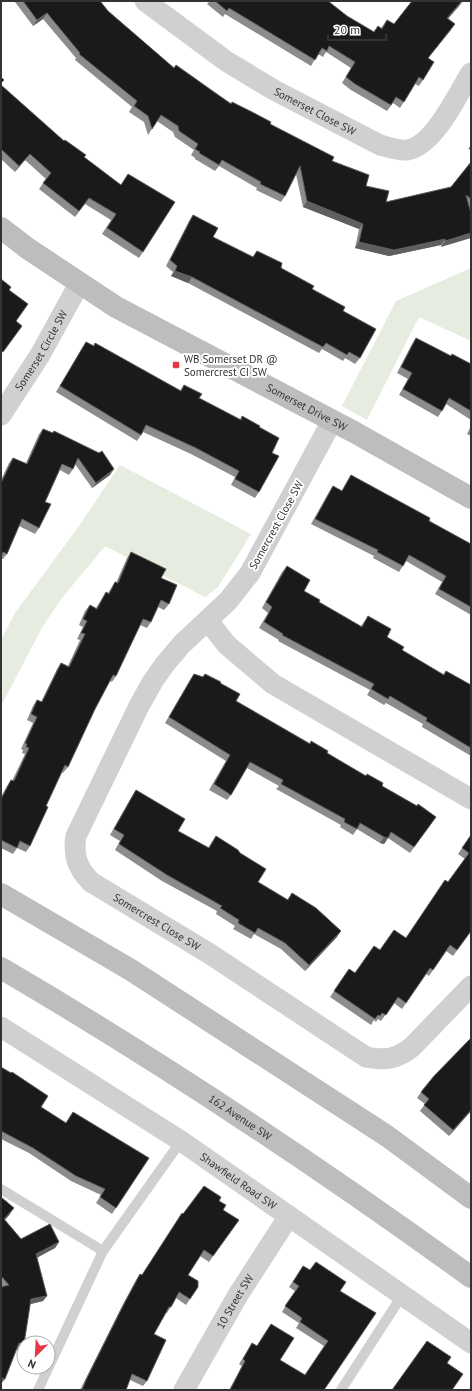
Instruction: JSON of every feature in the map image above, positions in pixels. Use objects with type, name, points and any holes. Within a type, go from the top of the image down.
[{"type":"main road","name":"Somerset Drive SW","points":[[1,228],[79,284],[152,327],[332,421],[471,498]]},
{"type":"main road","points":[[1,894],[131,970],[387,1136],[471,1198]]},
{"type":"main road","name":"162 Avenue SW","points":[[1,968],[86,1018],[269,1136],[471,1278]]},
{"type":"street","name":"Somerset Close SW","points":[[145,1],[226,62],[274,90],[373,141],[394,149],[407,150],[422,144],[433,134],[471,73]]},
{"type":"street","name":"Somerset Circle SW","points":[[1,415],[40,355],[79,284]]},
{"type":"street","name":"Somercrest Close SW","points":[[332,421],[250,573],[228,601],[182,644],[165,664],[139,706],[76,836],[76,857],[83,874],[91,882],[210,954],[366,1057],[387,1059],[403,1054],[412,1047],[471,986]]},
{"type":"street","points":[[208,621],[227,645],[273,684],[471,799]]},
{"type":"street","name":"Shawfield Road SW","points":[[1,1027],[181,1141],[403,1294],[471,1344]]},
{"type":"street","name":"10 Street SW","points":[[184,1390],[238,1295],[289,1216]]},
{"type":"lane","points":[[38,1390],[103,1251],[181,1141]]},
{"type":"lane","points":[[1,1189],[103,1251]]},
{"type":"lane","points":[[340,1390],[403,1294]]},
{"type":"shaded area","points":[[471,268],[471,341],[419,317],[367,420],[342,406],[396,301]]},
{"type":"shaded area","points":[[120,465],[251,534],[218,587],[205,597],[105,546],[62,598],[43,626],[1,706],[1,640],[15,613],[79,526]]},
{"type":"building","points":[[23,1],[100,1],[108,11],[174,68],[176,65],[231,104],[232,102],[254,113],[271,122],[270,124],[334,157],[332,161],[369,175],[366,186],[389,191],[386,202],[451,187],[471,162],[471,199],[466,195],[471,213],[471,233],[445,241],[445,239],[394,250],[359,242],[363,224],[307,201],[300,166],[285,196],[260,184],[261,182],[222,160],[219,165],[199,153],[200,152],[195,149],[198,144],[179,131],[178,126],[161,115],[152,129],[148,116],[134,106],[137,101],[79,54],[80,53],[47,13],[37,20]]},
{"type":"building","points":[[215,1],[328,1],[347,16],[374,32],[378,26],[382,29],[387,20],[394,24],[412,1],[462,1],[447,18],[455,24],[428,58],[434,62],[423,80],[419,77],[404,102],[396,97],[391,105],[346,77],[355,62],[329,46],[327,51],[322,48],[315,60],[229,8],[227,11]]},
{"type":"building","points":[[1,85],[64,141],[65,140],[86,155],[84,157],[121,185],[128,174],[175,202],[143,252],[107,228],[116,214],[89,198],[79,211],[43,183],[51,173],[30,154],[19,166],[1,149]]},
{"type":"building","points":[[193,215],[218,228],[213,237],[253,257],[257,251],[282,263],[281,268],[314,286],[312,289],[345,307],[343,311],[376,329],[360,358],[349,352],[347,355],[326,343],[323,347],[192,277],[175,271],[177,266],[170,260]]},
{"type":"building","points":[[1,279],[11,287],[9,290],[28,304],[16,321],[22,326],[3,352],[1,351]]},
{"type":"building","points":[[416,338],[451,356],[452,354],[471,364],[471,411],[449,398],[442,411],[403,389],[412,373],[401,367]]},
{"type":"building","points":[[86,342],[94,346],[95,343],[181,391],[184,385],[202,394],[199,398],[241,420],[242,416],[279,438],[272,453],[279,456],[259,492],[235,479],[239,471],[196,448],[146,425],[141,435],[60,386]]},
{"type":"building","points":[[43,429],[53,433],[54,431],[99,453],[102,451],[114,469],[96,483],[78,458],[73,469],[62,464],[45,502],[51,504],[39,528],[22,519],[7,554],[3,552],[1,558],[1,483],[13,458],[27,464]]},
{"type":"building","points":[[351,475],[430,518],[429,521],[471,544],[471,607],[439,589],[446,576],[409,555],[403,566],[377,552],[378,550],[315,519],[333,486],[342,491]]},
{"type":"building","points":[[131,552],[166,569],[161,578],[177,585],[169,604],[161,600],[151,622],[143,619],[116,676],[113,675],[95,709],[68,767],[65,765],[30,846],[20,841],[17,848],[1,840],[1,799],[11,780],[14,781],[29,748],[26,747],[27,744],[25,743],[37,717],[31,714],[37,700],[42,702],[61,663],[69,667],[85,634],[81,633],[87,621],[83,619],[90,605],[97,609],[106,592],[109,594],[115,582],[118,583]]},
{"type":"building","points":[[287,566],[310,580],[304,591],[320,600],[319,602],[362,627],[368,616],[391,629],[387,637],[404,647],[402,650],[444,675],[446,671],[471,685],[471,748],[426,721],[427,718],[390,696],[388,699],[371,689],[374,684],[282,635],[283,634],[264,622],[272,607],[266,602]]},
{"type":"building","points":[[194,674],[203,677],[205,674],[221,682],[220,683],[240,694],[236,701],[310,744],[311,741],[328,751],[327,753],[366,776],[367,774],[383,783],[382,786],[417,806],[418,804],[436,817],[414,847],[391,832],[388,838],[384,837],[360,823],[357,829],[344,822],[345,819],[281,784],[283,780],[250,762],[231,795],[214,784],[230,755],[169,717]]},
{"type":"building","points":[[136,790],[185,819],[178,831],[209,848],[216,836],[266,869],[258,882],[288,900],[292,893],[316,908],[341,931],[309,965],[285,943],[258,928],[255,933],[238,923],[239,920],[220,908],[222,906],[167,875],[119,844],[124,835],[114,829]]},
{"type":"building","points":[[471,835],[471,931],[457,950],[450,945],[433,970],[430,968],[406,1003],[398,997],[386,1015],[382,1013],[375,1019],[334,991],[349,969],[355,973],[374,946],[380,950],[394,930],[406,938],[445,880],[448,882],[469,853],[462,848]]},
{"type":"building","points":[[471,1038],[471,1110],[453,1130],[424,1105],[429,1099],[421,1092],[434,1076]]},
{"type":"building","points":[[1,1067],[11,1073],[12,1072],[48,1096],[41,1107],[66,1123],[73,1112],[149,1158],[116,1208],[100,1197],[105,1189],[76,1176],[33,1148],[1,1131]]},
{"type":"building","points":[[204,1186],[221,1197],[219,1201],[226,1205],[223,1210],[239,1220],[213,1256],[204,1250],[188,1275],[198,1281],[198,1287],[190,1299],[179,1292],[171,1307],[169,1307],[154,1334],[166,1340],[147,1381],[132,1374],[126,1390],[82,1390],[140,1274],[142,1275],[182,1213],[183,1214]]},
{"type":"building","points":[[1,1197],[14,1208],[4,1219],[21,1239],[50,1224],[59,1242],[36,1254],[47,1296],[31,1299],[25,1335],[16,1335],[16,1351],[5,1379],[1,1378],[1,1287],[9,1285],[1,1276]]},
{"type":"building","points":[[316,1262],[346,1282],[340,1291],[376,1313],[324,1390],[230,1390],[245,1361],[243,1359],[252,1343],[257,1346],[271,1324],[294,1338],[280,1360],[305,1375],[328,1341],[300,1322],[302,1318],[285,1306],[299,1286],[293,1282],[303,1266],[310,1270]]},
{"type":"building","points":[[427,1341],[451,1357],[447,1363],[463,1374],[452,1390],[392,1390]]},
{"type":"place","name":"WB Somerset DR @ Somercrest CI SW","points":[[176,365]]}]
